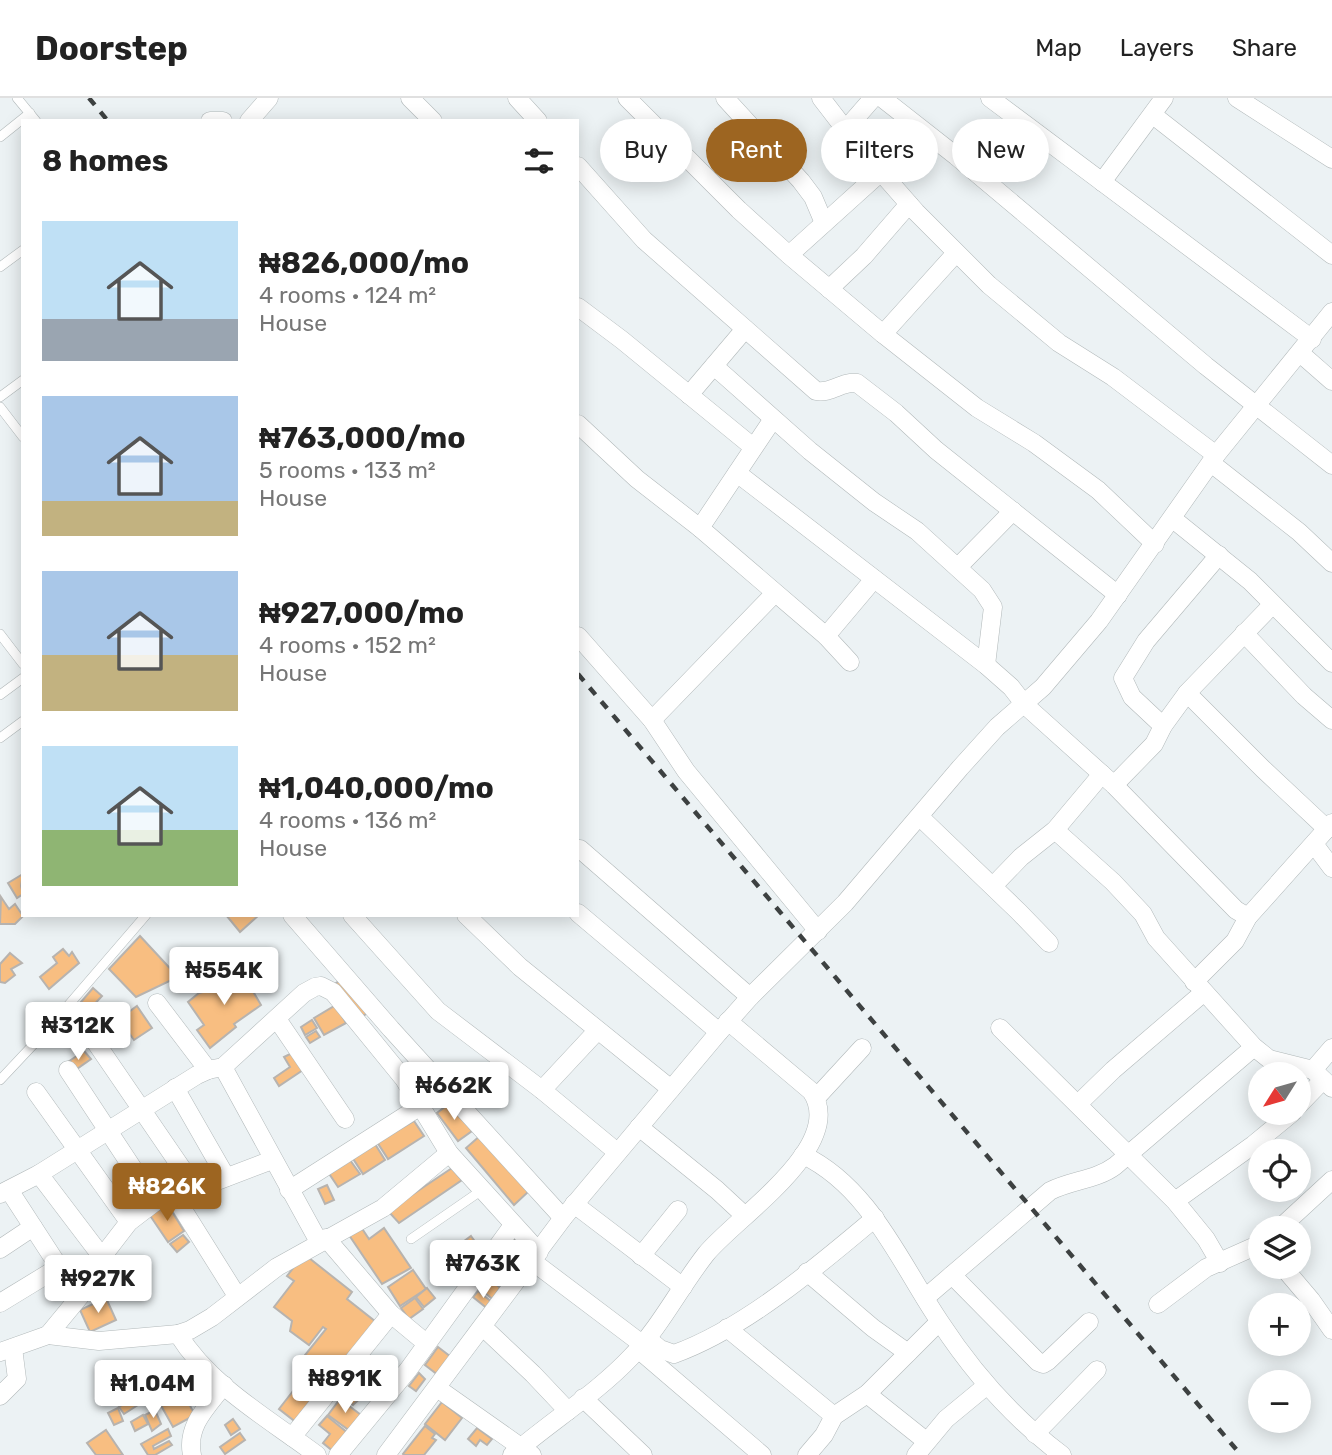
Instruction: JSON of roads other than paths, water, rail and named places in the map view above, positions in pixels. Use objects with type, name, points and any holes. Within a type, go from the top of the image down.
[{"type":"street","points":[[251,119],[269,98]]},
{"type":"street","points":[[410,98],[431,119]]},
{"type":"street","points":[[517,98],[536,119]]},
{"type":"street","points":[[627,98],[739,210],[829,289],[977,408],[1034,443],[1098,490],[1155,544]]},
{"type":"street","points":[[725,98],[802,181],[813,197],[824,223]]},
{"type":"street","points":[[821,98],[838,119]]},
{"type":"street","points":[[855,119],[873,98]]},
{"type":"street","points":[[882,98],[948,149],[1256,406],[1332,465]]},
{"type":"street","points":[[989,98],[1312,339]]},
{"type":"street","points":[[1102,182],[1164,98]]},
{"type":"street","points":[[1237,98],[1332,159]]},
{"type":"street","points":[[1153,115],[1332,255]]},
{"type":"street","points":[[579,167],[644,240],[816,391],[821,392],[848,382],[857,383],[896,413],[936,450],[1118,595]]},
{"type":"street","points":[[789,255],[870,182]]},
{"type":"street","points":[[890,182],[989,285],[1059,342],[1113,377],[1299,532],[1332,563]]},
{"type":"street","points":[[829,289],[864,256],[909,204]]},
{"type":"street","points":[[883,334],[956,253]]},
{"type":"street","points":[[579,308],[753,447]]},
{"type":"street","points":[[386,1455],[568,1211],[617,1152],[750,997],[818,931],[997,727],[1043,687],[1099,621],[1213,459],[1332,312]]},
{"type":"street","points":[[689,395],[746,329]]},
{"type":"street","points":[[1300,354],[1332,381]]},
{"type":"street","points":[[714,366],[773,419],[874,502],[916,531],[982,590],[993,607],[986,665]]},
{"type":"street","points":[[700,528],[773,419]]},
{"type":"street","points":[[579,425],[637,480],[700,528],[826,636],[850,662]]},
{"type":"street","points":[[737,473],[986,665],[1011,687],[1025,705],[1108,780],[1220,894],[1248,917]]},
{"type":"street","points":[[958,567],[1013,512]]},
{"type":"street","points":[[1173,519],[1250,581],[1332,663]]},
{"type":"street","points":[[1163,726],[1132,696],[1123,678],[1146,641],[1219,555]]},
{"type":"street","points":[[826,636],[874,579]]},
{"type":"street","points":[[652,720],[775,593]]},
{"type":"street","points":[[993,887],[1021,857],[1055,830],[1108,780],[1154,744],[1187,692],[1272,605]]},
{"type":"street","points":[[1244,633],[1304,696],[1332,720]]},
{"type":"street","points":[[579,637],[652,720],[686,771],[818,931]]},
{"type":"street","points":[[1078,1104],[1198,988],[1235,941],[1248,917],[1329,826],[1263,769],[1187,692]]},
{"type":"street","points":[[920,817],[1049,943]]},
{"type":"street","points":[[1055,830],[1113,882],[1143,914],[1156,938],[1198,988],[1254,1047],[1269,1059],[1323,1080],[1332,1048]]},
{"type":"street","points":[[1314,844],[1332,867]]},
{"type":"street","points":[[580,849],[750,997]]},
{"type":"street","points":[[437,1388],[522,1452],[568,1410],[606,1382],[643,1344],[707,1253],[744,1215],[778,1188],[803,1155],[816,1132],[819,1113],[816,1098],[798,1079],[724,1027],[579,914]]},
{"type":"street","points":[[294,917],[391,1029],[505,1152],[568,1211],[641,1256],[683,1287]]},
{"type":"street","points":[[354,917],[438,1011],[542,1090],[617,1152]]},
{"type":"street","points":[[468,917],[520,968],[671,1089]]},
{"type":"street","points":[[81,1295],[33,1227],[4,1192],[38,1174],[175,1088],[216,1068],[277,1019],[304,993],[314,987],[328,988],[376,1042],[404,1079],[449,1153],[513,1225],[536,1257],[643,1344],[762,1455]]},
{"type":"street","points":[[157,1003],[216,1068],[289,1190],[323,1240],[391,1314],[426,1343]]},
{"type":"street","points":[[277,1019],[345,1119]]},
{"type":"street","points":[[1000,1028],[1175,1200],[1206,1239],[1220,1263]]},
{"type":"street","points":[[542,1090],[597,1031]]},
{"type":"street","points":[[94,1040],[195,1189]]},
{"type":"street","points":[[925,1298],[1050,1191],[1066,1183],[1102,1175],[1254,1047]]},
{"type":"street","points":[[816,1098],[862,1048]]},
{"type":"street","points":[[68,1070],[155,1202]]},
{"type":"street","points":[[175,1088],[226,1177]]},
{"type":"street","points":[[36,1092],[129,1222]]},
{"type":"street","points":[[289,1190],[419,1107]]},
{"type":"street","points":[[1175,1200],[1278,1125]]},
{"type":"street","points":[[639,1127],[718,1190],[744,1215]]},
{"type":"street","points":[[0,1396],[17,1379],[6,1350],[48,1335],[99,1341],[178,1334],[190,1330],[212,1317],[277,1267],[383,1208],[449,1153]]},
{"type":"street","points":[[803,1155],[822,1164],[842,1181],[875,1217],[939,1322],[986,1386],[1035,1434],[1062,1455]]},
{"type":"street","points":[[48,1335],[81,1295],[102,1257],[129,1222],[155,1202],[272,1160]]},
{"type":"street","points":[[38,1174],[102,1257]]},
{"type":"street","points":[[1293,1216],[1332,1180]]},
{"type":"street","points":[[175,1197],[237,1296]]},
{"type":"street","points":[[641,1256],[678,1210]]},
{"type":"street","points":[[643,1344],[674,1354],[727,1328],[807,1272],[875,1217]]},
{"type":"street","points":[[338,1455],[408,1370],[513,1225]]},
{"type":"street","points":[[0,1249],[33,1227]]},
{"type":"street","points":[[1158,1304],[1206,1268],[1248,1250]]},
{"type":"street","points":[[0,1303],[59,1267]]},
{"type":"street","points":[[807,1272],[873,1328],[908,1353]]},
{"type":"street","points":[[952,1275],[1043,1364],[1089,1322]]},
{"type":"street","points":[[1293,1279],[1332,1329]]},
{"type":"street","points":[[292,1437],[391,1314]]},
{"type":"street","points":[[807,1455],[824,1435],[834,1416],[867,1394],[939,1322]]},
{"type":"street","points":[[483,1327],[568,1410]]},
{"type":"street","points":[[727,1328],[834,1416]]},
{"type":"street","points":[[178,1334],[190,1353],[224,1385],[317,1455]]},
{"type":"street","points":[[1035,1434],[1097,1370]]},
{"type":"street","points":[[192,1455],[190,1438],[193,1427],[224,1385]]},
{"type":"street","points":[[867,1394],[921,1448],[946,1419],[986,1386]]},
{"type":"street","points":[[583,1398],[643,1455]]},
{"type":"lane","points":[[17,98],[33,117]]},
{"type":"lane","points":[[0,137],[21,124]]},
{"type":"lane","points":[[0,267],[21,251]]},
{"type":"lane","points":[[0,397],[21,381]]},
{"type":"lane","points":[[0,407],[21,434]]},
{"type":"lane","points":[[0,634],[21,661]]},
{"type":"lane","points":[[0,695],[21,679]]},
{"type":"lane","points":[[0,738],[21,722]]},
{"type":"lane","points":[[0,1080],[144,917]]},
{"type":"lane","points":[[411,1239],[482,1190]]},
{"type":"railway","points":[[89,98],[106,119]]},
{"type":"railway","points":[[579,675],[1241,1455]]}]
